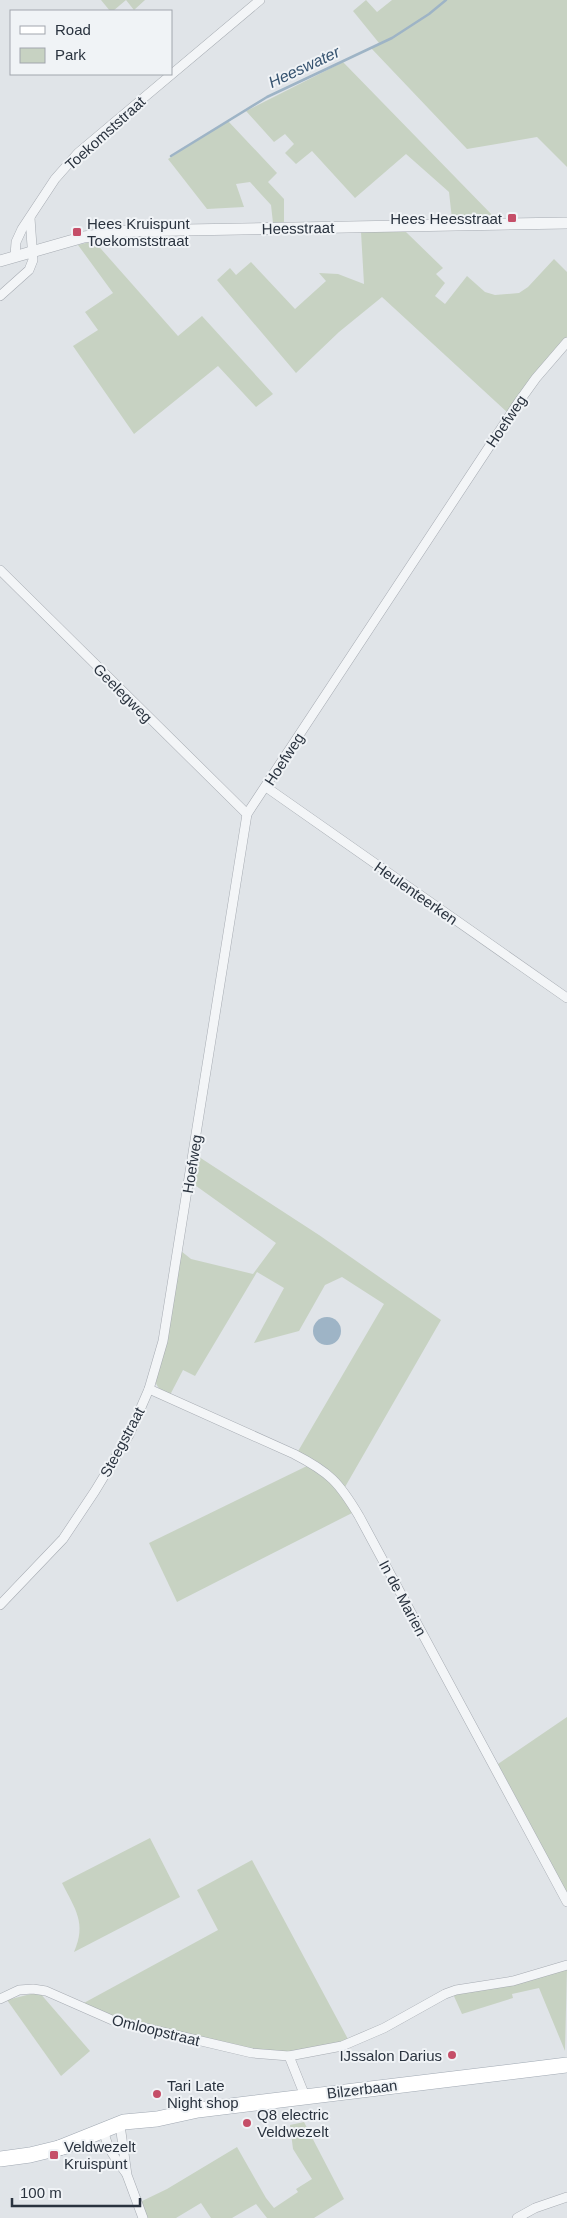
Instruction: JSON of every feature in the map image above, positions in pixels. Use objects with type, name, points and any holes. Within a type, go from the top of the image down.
[{"type":"main road","name":"Bilzerbaan","points":[[0,2159],[30,2156],[112,2131],[198,2110],[567,2065]]},
{"type":"street","name":"Toekomststraat","points":[[172,74],[260,0]]},
{"type":"street","name":"Toekomststraat","points":[[15,256],[16,242],[22,229],[55,179],[78,153],[171,75]]},
{"type":"street","points":[[0,296],[30,270],[34,260],[30,218]]},
{"type":"street","name":"Heesstraat","points":[[0,261],[84,237],[127,232],[567,223]]},
{"type":"street","name":"Hoefweg","points":[[179,1248],[247,814],[518,403],[536,378],[567,342]]},
{"type":"street","name":"Geelegweg","points":[[0,570],[247,814]]},
{"type":"street","name":"Heulenteerken","points":[[266,787],[567,998]]},
{"type":"street","name":"Steegstraat","points":[[0,1605],[63,1539],[129,1434],[149,1389],[163,1341],[179,1248]]},
{"type":"street","name":"In de Marien","points":[[149,1389],[294,1454],[317,1466],[338,1483],[378,1551],[567,1902]]},
{"type":"street","name":"Omloopstraat","points":[[0,1999],[19,1990],[33,1989],[46,1991],[112,2020],[252,2053],[289,2056],[342,2046],[384,2028],[445,1994],[456,1990],[513,1981],[567,1965]]},
{"type":"street","points":[[289,2056],[305,2096]]},
{"type":"street","points":[[112,2131],[143,2218]]},
{"type":"street","points":[[112,2131],[127,2175]]},
{"type":"street","points":[[517,2218],[535,2208],[567,2197]]},
{"type":"green space","points":[[101,0],[126,0],[114,10],[109,10]]},
{"type":"green space","points":[[126,0],[145,0],[134,10]]},
{"type":"green space","points":[[366,0],[377,12],[392,0],[567,0],[567,167],[537,137],[467,149],[371,48],[379,43],[353,11]]},
{"type":"green space","points":[[343,62],[495,218],[452,219],[449,192],[406,154],[355,198],[312,151],[296,164],[285,153],[294,144],[285,134],[274,142],[246,111]]},
{"type":"green space","points":[[228,121],[277,173],[268,182],[284,199],[284,222],[273,223],[271,205],[250,182],[236,184],[244,207],[207,209],[168,159]]},
{"type":"green space","points":[[361,232],[406,232],[443,268],[436,274],[445,283],[435,296],[445,304],[467,276],[485,292],[495,295],[519,293],[528,287],[554,259],[567,272],[567,338],[508,413],[382,297],[339,332],[296,373],[217,280],[230,268],[236,275],[251,262],[295,309],[326,281],[319,273],[338,274],[364,284]]},
{"type":"green space","points":[[94,241],[178,336],[202,316],[273,394],[256,407],[218,366],[134,434],[73,346],[98,330],[85,312],[113,293],[78,245]]},
{"type":"green space","points":[[196,1155],[319,1235],[441,1320],[345,1487],[331,1472],[297,1453],[384,1304],[342,1277],[325,1285],[299,1331],[254,1343],[284,1288],[257,1272],[195,1376],[183,1370],[170,1395],[157,1386],[155,1380],[181,1251],[191,1259],[253,1274],[276,1243],[192,1183]]},
{"type":"green space","points":[[309,1465],[325,1474],[354,1512],[177,1602],[149,1543]]},
{"type":"green space","points":[[567,1717],[567,1893],[498,1764]]},
{"type":"green space","points":[[150,1838],[180,1897],[74,1952],[79,1933],[78,1916],[62,1883]]},
{"type":"green space","points":[[252,1860],[349,2041],[288,2053],[249,2049],[120,2019],[82,2004],[218,1930],[197,1890]]},
{"type":"green space","points":[[567,1967],[565,2051],[539,1988],[512,1994],[513,1998],[462,2014],[453,1994]]},
{"type":"green space","points":[[39,1992],[90,2051],[61,2076],[7,2000]]},
{"type":"green space","points":[[304,2122],[344,2199],[314,2218],[267,2218],[256,2204],[232,2218],[211,2218],[201,2203],[176,2218],[146,2218],[140,2202],[167,2189],[237,2147],[266,2198],[274,2208],[298,2192],[296,2189],[312,2179],[293,2149],[290,2125]]},
{"type":"water","points":[[327,1317],[337,1321],[341,1331],[337,1341],[327,1345],[317,1341],[313,1331],[317,1321]]},
{"type":"waterway","name":"Heeswater","points":[[171,156],[267,97],[392,38],[429,14],[446,0]]},
{"type":"place","name":"Hees Heesstraat","points":[[512,218]]},
{"type":"place","name":"Hees Kruispunt Toekomststraat","points":[[77,232]]},
{"type":"place","name":"IJssalon Darius","points":[[452,2055]]},
{"type":"place","name":"Tari Late Night shop","points":[[157,2094]]},
{"type":"place","name":"Q8 electric Veldwezelt","points":[[247,2123]]},
{"type":"place","name":"Veldwezelt Kruispunt","points":[[54,2155]]}]
